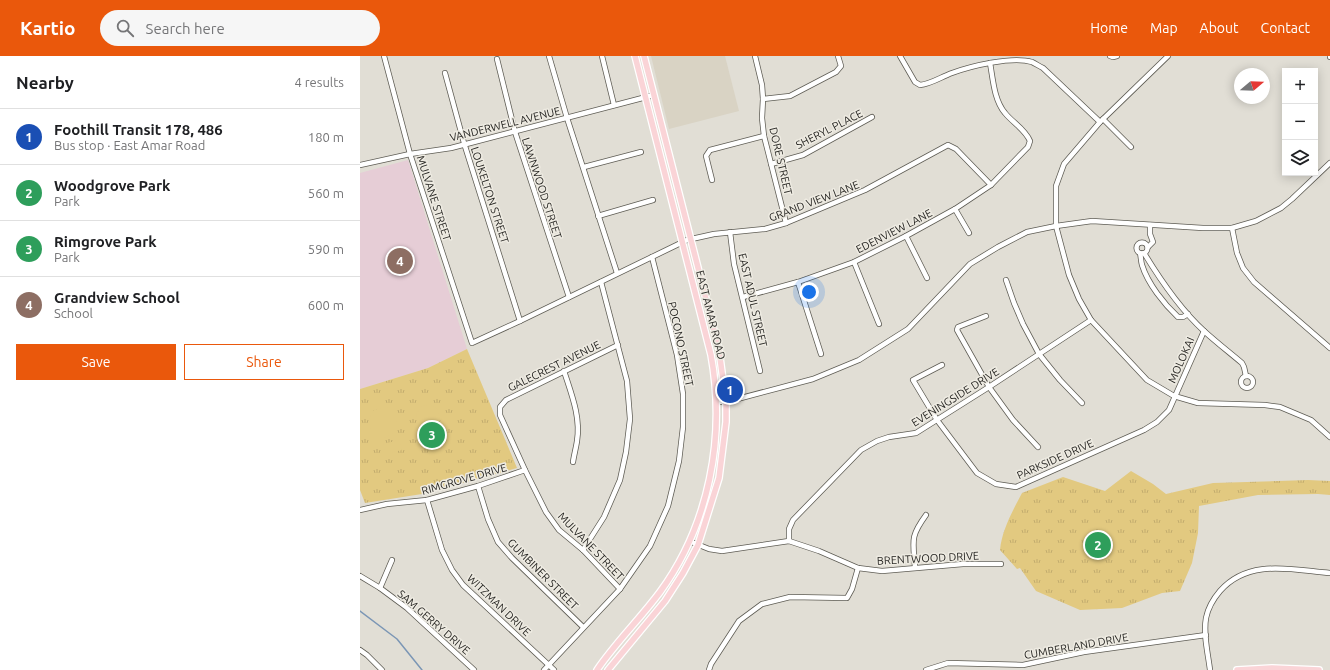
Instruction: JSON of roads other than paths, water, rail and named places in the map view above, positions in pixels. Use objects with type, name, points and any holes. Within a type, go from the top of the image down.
[{"type":"main road","name":"EAST AMAR ROAD","points":[[597,670],[661,591],[679,562],[689,541],[705,499],[711,474],[716,439],[717,402],[711,355],[635,56]]},
{"type":"main road","name":"EAST AMAR ROAD","points":[[608,670],[665,601],[683,574],[698,545],[719,478],[724,444],[726,402],[719,350],[644,56]]},
{"type":"main road","points":[[1237,670],[1272,668],[1319,670]]},
{"type":"street","name":"MULVANE STREET","points":[[384,56],[410,154],[472,343]]},
{"type":"street","points":[[549,56],[567,118],[584,167],[617,274]]},
{"type":"street","points":[[602,56],[614,105]]},
{"type":"street","name":"DORE STREET","points":[[754,56],[762,85],[762,118],[764,136],[786,223]]},
{"type":"street","points":[[763,99],[790,96],[836,72],[841,66],[838,56]]},
{"type":"street","points":[[900,56],[915,82],[920,85],[952,73],[990,62],[1032,62],[1043,68],[1131,147]]},
{"type":"street","points":[[1168,56],[1102,120],[1064,164],[1056,186],[1056,226],[1069,275],[1079,299],[1091,320],[1147,380],[1174,396],[1198,403],[1265,405],[1280,407],[1311,420],[1330,437]]},
{"type":"street","name":"LAWNWOOD STREET","points":[[497,59],[515,132],[569,297]]},
{"type":"street","name":"EDENVIEW LANE","points":[[743,298],[798,282],[854,262],[955,209],[991,184],[1028,147],[1030,141],[1027,134],[1004,113],[997,100],[990,62]]},
{"type":"street","name":"LOUKELTON STREET","points":[[445,73],[464,144],[520,322]]},
{"type":"street","name":"VANDERWELL AVENUE","points":[[360,166],[410,154],[450,148],[654,95]]},
{"type":"street","name":"SHERYL PLACE","points":[[771,164],[803,155],[872,117]]},
{"type":"street","points":[[712,180],[706,156],[710,150],[764,136]]},
{"type":"street","name":"GRAND VIEW LANE","points":[[472,343],[520,322],[682,241],[714,234],[765,229],[786,223],[865,190],[948,145],[956,149],[991,184]]},
{"type":"street","points":[[584,167],[641,152]]},
{"type":"street","points":[[717,402],[726,402],[813,379],[859,360],[908,329],[970,264],[1027,232],[1071,223],[1101,221],[1203,228],[1232,228],[1256,221],[1281,208],[1330,163]]},
{"type":"street","points":[[598,216],[653,200]]},
{"type":"street","points":[[955,209],[969,233]]},
{"type":"street","points":[[1142,253],[1147,251],[1148,247],[1153,242],[1150,234],[1150,225]]},
{"type":"street","points":[[1232,228],[1237,253],[1243,268],[1254,282],[1330,348]]},
{"type":"street","name":"EAST ADUL STREET","points":[[730,232],[734,264],[760,371]]},
{"type":"street","points":[[906,236],[927,278]]},
{"type":"street","points":[[1148,247],[1143,243],[1138,244],[1137,249],[1142,253],[1188,314],[1204,331],[1242,363],[1246,376]]},
{"type":"street","points":[[1142,253],[1142,265],[1150,283],[1158,294],[1178,317],[1183,317],[1188,314]]},
{"type":"street","name":"POCONO STREET","points":[[544,670],[620,589],[650,546],[668,506],[680,461],[683,427],[683,394],[676,355],[652,257]]},
{"type":"street","points":[[854,262],[879,324]]},
{"type":"street","points":[[1006,280],[1023,324],[1039,354],[1060,380],[1082,403]]},
{"type":"street","points":[[583,550],[604,517],[620,480],[626,452],[630,419],[627,381],[601,282]]},
{"type":"street","points":[[798,282],[821,354]]},
{"type":"street","points":[[986,316],[956,328],[989,388],[1013,420],[1038,447]]},
{"type":"street","name":"EVENINGSIDE DRIVE","points":[[789,541],[789,528],[793,520],[862,450],[877,441],[889,437],[916,433],[989,388],[1091,320]]},
{"type":"street","name":"MOLOKAI","points":[[1174,396],[1204,331]]},
{"type":"street","name":"GALECREST AVENUE","points":[[500,407],[506,400],[618,345]]},
{"type":"street","name":"PARKSIDE DRIVE","points":[[942,365],[913,380],[937,420],[977,473],[996,484],[1016,487],[1144,430],[1157,422],[1169,410],[1174,396]]},
{"type":"street","points":[[564,371],[573,398],[577,418],[578,440],[573,462]]},
{"type":"street","name":"MULVANE STREET","points":[[500,407],[500,415],[546,512],[559,530],[583,550],[620,589]]},
{"type":"street","name":"RIMGROVE DRIVE","points":[[360,510],[387,504],[428,500],[478,486],[525,470]]},
{"type":"street","name":"GUMBINER STREET","points":[[478,486],[488,519],[498,542],[512,558],[583,628]]},
{"type":"street","name":"WITZMAN DRIVE","points":[[428,500],[442,550],[452,570],[463,585],[554,670]]},
{"type":"street","points":[[915,567],[913,541],[916,529],[926,515]]},
{"type":"street","points":[[689,541],[698,545],[722,551],[789,541]]},
{"type":"street","name":"BRENTWOOD DRIVE","points":[[789,541],[819,551],[858,568],[882,571],[963,564],[1001,564]]},
{"type":"street","points":[[380,588],[392,560]]},
{"type":"street","points":[[709,670],[711,664],[739,621],[762,604],[790,597],[847,598],[852,589],[858,568]]},
{"type":"street","points":[[1210,670],[1206,636],[1206,617],[1214,598],[1227,583],[1249,571],[1265,568],[1330,573]]},
{"type":"street","name":"SAM GERRY DRIVE","points":[[360,576],[380,588],[407,608],[474,670]]},
{"type":"street","name":"CUMBERLAND DRIVE","points":[[926,670],[948,663],[1023,665],[1084,652],[1206,636]]},
{"type":"street","points":[[360,650],[382,670]]},
{"type":"waterway","points":[[360,611],[397,639],[422,670]]},
{"type":"place","name":"Grandview School","points":[[400,261]]},
{"type":"place","name":"Foothill Transit 178, 486","points":[[730,390]]},
{"type":"place","name":"Rimgrove Park","points":[[432,435]]},
{"type":"place","name":"Woodgrove Park","points":[[1098,545]]}]
